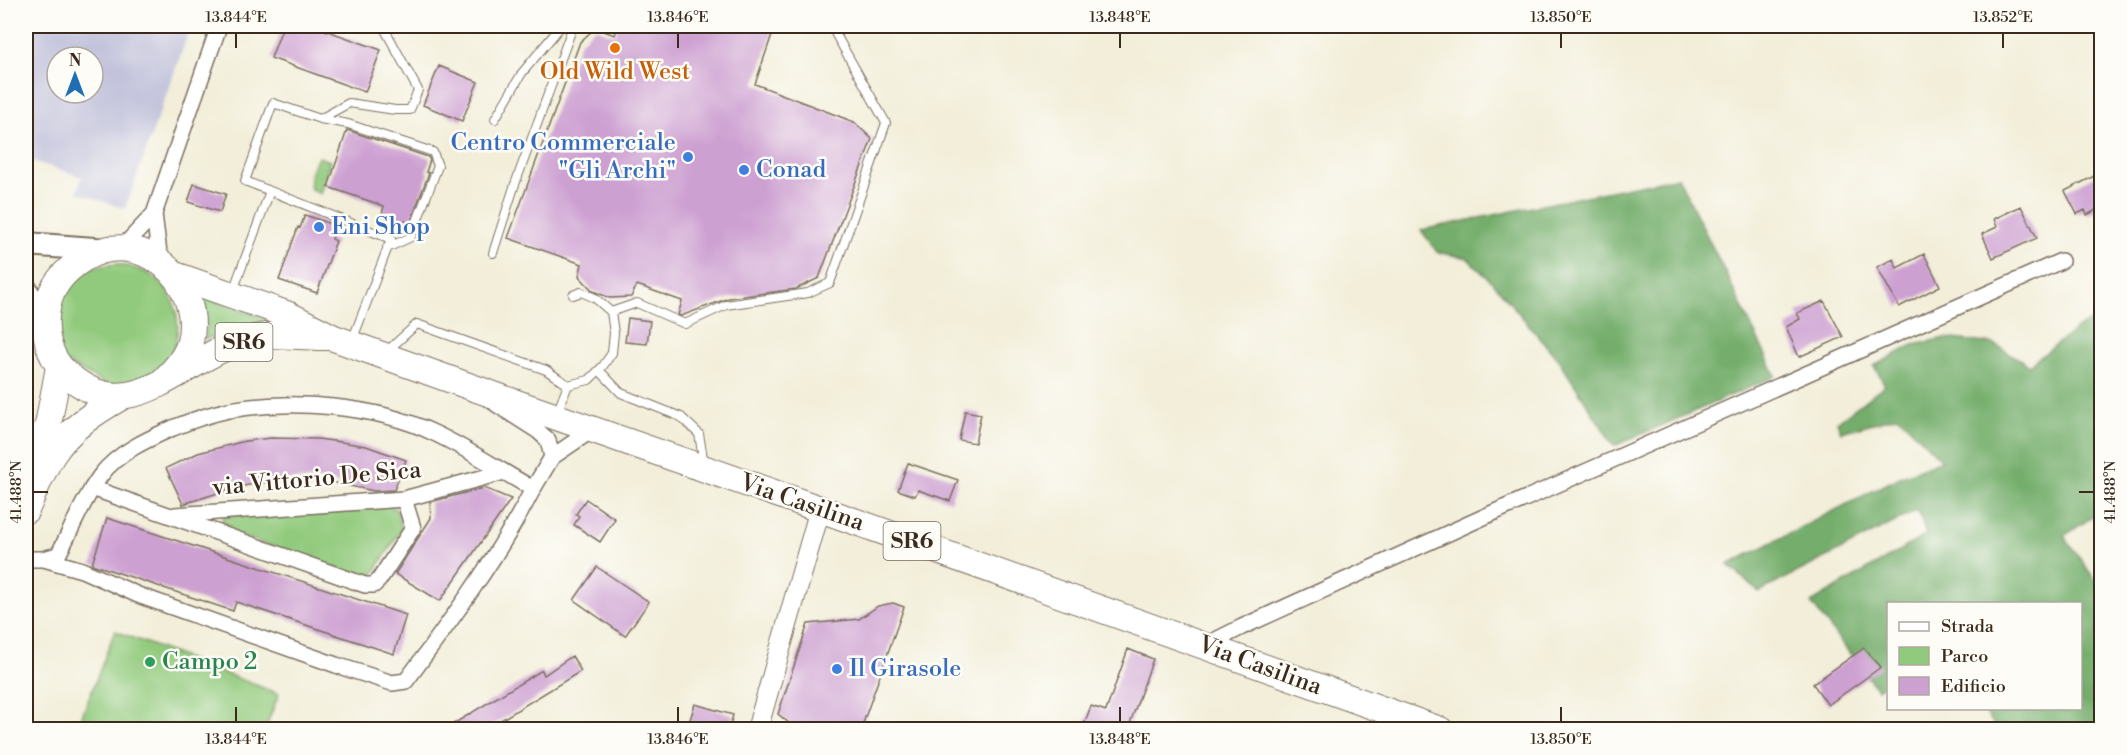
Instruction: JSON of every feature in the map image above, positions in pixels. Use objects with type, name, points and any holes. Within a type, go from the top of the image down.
[{"type":"main road","points":[[26,244],[115,249]]},
{"type":"main road","name":"Via Casilina","points":[[121,397],[98,394],[76,383],[59,367],[48,345],[45,321],[48,300],[57,281],[71,266],[89,255],[115,249],[143,252],[167,268],[232,295],[289,315],[343,340],[463,384],[1440,729]]},
{"type":"main road","name":"Via Casilina","points":[[162,382],[179,365],[190,343],[193,320],[188,296],[167,268]]},
{"type":"main road","points":[[26,290],[45,321]]},
{"type":"main road","name":"Via Casilina","points":[[46,452],[67,437],[90,415],[121,397],[143,392],[225,348],[266,335],[343,340]]},
{"type":"main road","points":[[26,510],[46,452],[48,425],[59,367]]},
{"type":"main road","points":[[26,476],[46,452]]},
{"type":"street","points":[[115,249],[154,214],[219,26]]},
{"type":"street","points":[[154,214],[167,268]]},
{"type":"street","points":[[1204,646],[1486,516],[2061,261]]},
{"type":"street","points":[[463,384],[538,431],[548,440],[552,457]]},
{"type":"street","points":[[26,559],[43,559],[58,555],[102,473],[126,453],[155,436],[227,410],[268,406],[316,406],[342,408],[394,419],[433,432],[533,489]]},
{"type":"street","points":[[43,559],[82,570],[138,595],[336,665],[392,683],[406,681],[440,635],[517,519],[552,457],[592,430]]},
{"type":"street","name":"via Vittorio De Sica","points":[[169,515],[404,499],[504,472]]},
{"type":"street","points":[[92,488],[365,585],[374,585],[413,528],[404,499]]},
{"type":"street","points":[[762,727],[820,509]]},
{"type":"lane","points":[[320,119],[349,103],[410,110],[418,90],[383,26]]},
{"type":"lane","points":[[495,119],[522,73],[561,26]]},
{"type":"lane","points":[[493,253],[573,26]]},
{"type":"lane","points":[[611,312],[638,303],[685,324],[726,305],[808,293],[830,283],[886,123],[831,26]]},
{"type":"lane","points":[[343,340],[391,238],[245,181],[273,103],[320,119],[348,124],[433,152],[438,166],[411,237],[387,248]]},
{"type":"lane","points":[[232,295],[270,191]]},
{"type":"lane","points":[[383,355],[417,324],[546,370],[568,385],[589,380],[612,352],[614,333],[611,312],[595,298],[581,292],[573,295]]},
{"type":"lane","points":[[599,370],[621,393],[681,417],[699,434],[705,469]]},
{"type":"lane","points":[[556,417],[568,385]]},
{"type":"shaded area","points":[[26,26],[191,26],[125,209],[77,192],[82,177],[26,159]]},
{"type":"green space","points":[[318,157],[330,161],[320,194],[311,189],[310,185]]},
{"type":"green space","points":[[1678,177],[1776,376],[1614,446],[1560,362],[1496,286],[1467,258],[1437,252],[1421,230]]},
{"type":"green space","points":[[116,264],[136,268],[155,278],[172,299],[178,324],[173,350],[159,373],[116,390],[60,359],[52,315],[60,295],[75,278],[94,267]]},
{"type":"green space","points":[[200,296],[275,322],[230,328],[205,340],[207,324]]},
{"type":"green space","points":[[2101,314],[2101,511],[2064,536],[2101,588],[2101,729],[1997,729],[1984,710],[2082,710],[2082,602],[1887,602],[1887,682],[1877,689],[1811,603],[1926,535],[1918,510],[1759,592],[1728,565],[1902,476],[1942,460],[1898,416],[1841,432],[1837,422],[1885,385],[1874,366],[1913,345],[1945,338],[1994,344],[2029,365],[2075,330]]},
{"type":"green space","points":[[388,505],[396,509],[402,529],[372,576],[366,578],[226,531],[221,523],[224,516]]},
{"type":"green space","name":"Campo 2","points":[[115,631],[279,694],[265,729],[77,729]]},
{"type":"building","points":[[283,26],[314,26],[381,50],[365,92],[271,58]]},
{"type":"building","points":[[618,26],[775,26],[755,84],[854,122],[872,139],[819,278],[796,289],[729,298],[681,316],[678,315],[682,301],[637,285],[631,297],[610,298],[593,291],[579,276],[582,264],[508,238],[580,42],[595,28],[615,35]]},
{"type":"building","points":[[439,66],[478,82],[462,121],[423,105]]},
{"type":"building","points":[[347,130],[428,157],[430,160],[426,172],[429,173],[410,223],[382,214],[384,206],[328,187]]},
{"type":"building","points":[[2102,172],[2102,207],[2087,215],[2085,210],[2077,214],[2065,191]]},
{"type":"building","points":[[194,184],[226,194],[220,212],[188,202]]},
{"type":"building","points":[[2021,206],[2037,238],[1993,258],[1982,234],[1997,227],[1994,219]]},
{"type":"building","points":[[305,215],[337,226],[332,239],[336,241],[317,293],[279,280],[298,227],[300,228]]},
{"type":"building","points":[[1924,254],[1940,286],[1899,307],[1877,267],[1893,259],[1897,268]]},
{"type":"building","points":[[1824,301],[1843,337],[1799,357],[1786,327],[1800,319],[1797,313]]},
{"type":"building","points":[[628,318],[650,321],[647,344],[625,342]]},
{"type":"building","points":[[965,411],[981,414],[975,443],[959,440]]},
{"type":"building","points":[[271,438],[318,439],[366,446],[406,460],[394,490],[374,491],[321,480],[280,480],[237,487],[183,504],[166,468],[198,453],[245,441]]},
{"type":"building","points":[[908,463],[958,480],[950,501],[918,490],[915,496],[898,490]]},
{"type":"building","points":[[484,488],[511,499],[440,601],[395,574],[431,518],[430,502]]},
{"type":"building","points":[[586,499],[615,519],[600,542],[574,525],[579,516],[576,514]]},
{"type":"building","points":[[107,518],[406,615],[394,654],[236,602],[233,611],[92,564]]},
{"type":"building","points":[[597,567],[649,602],[625,636],[574,600]]},
{"type":"building","name":"Il Girasole","points":[[893,603],[904,607],[861,729],[796,729],[778,714],[808,624],[859,619],[878,606]]},
{"type":"building","points":[[1864,648],[1881,667],[1828,705],[1813,684]]},
{"type":"building","points":[[1128,649],[1153,659],[1128,729],[1083,727],[1091,706],[1106,711]]},
{"type":"building","points":[[572,656],[581,671],[486,729],[445,729],[542,670],[544,675]]},
{"type":"building","points":[[695,704],[733,715],[729,729],[687,729]]},
{"type":"place","name":"Old Wild West","points":[[615,48]]},
{"type":"place","name":"Centro Commerciale \"Gli Archi\"","points":[[688,157]]},
{"type":"place","name":"Conad","points":[[744,170]]},
{"type":"place","name":"Eni Shop","points":[[319,227]]},
{"type":"place","name":"Campo 2","points":[[150,662]]},
{"type":"place","name":"Il Girasole","points":[[837,669]]}]
